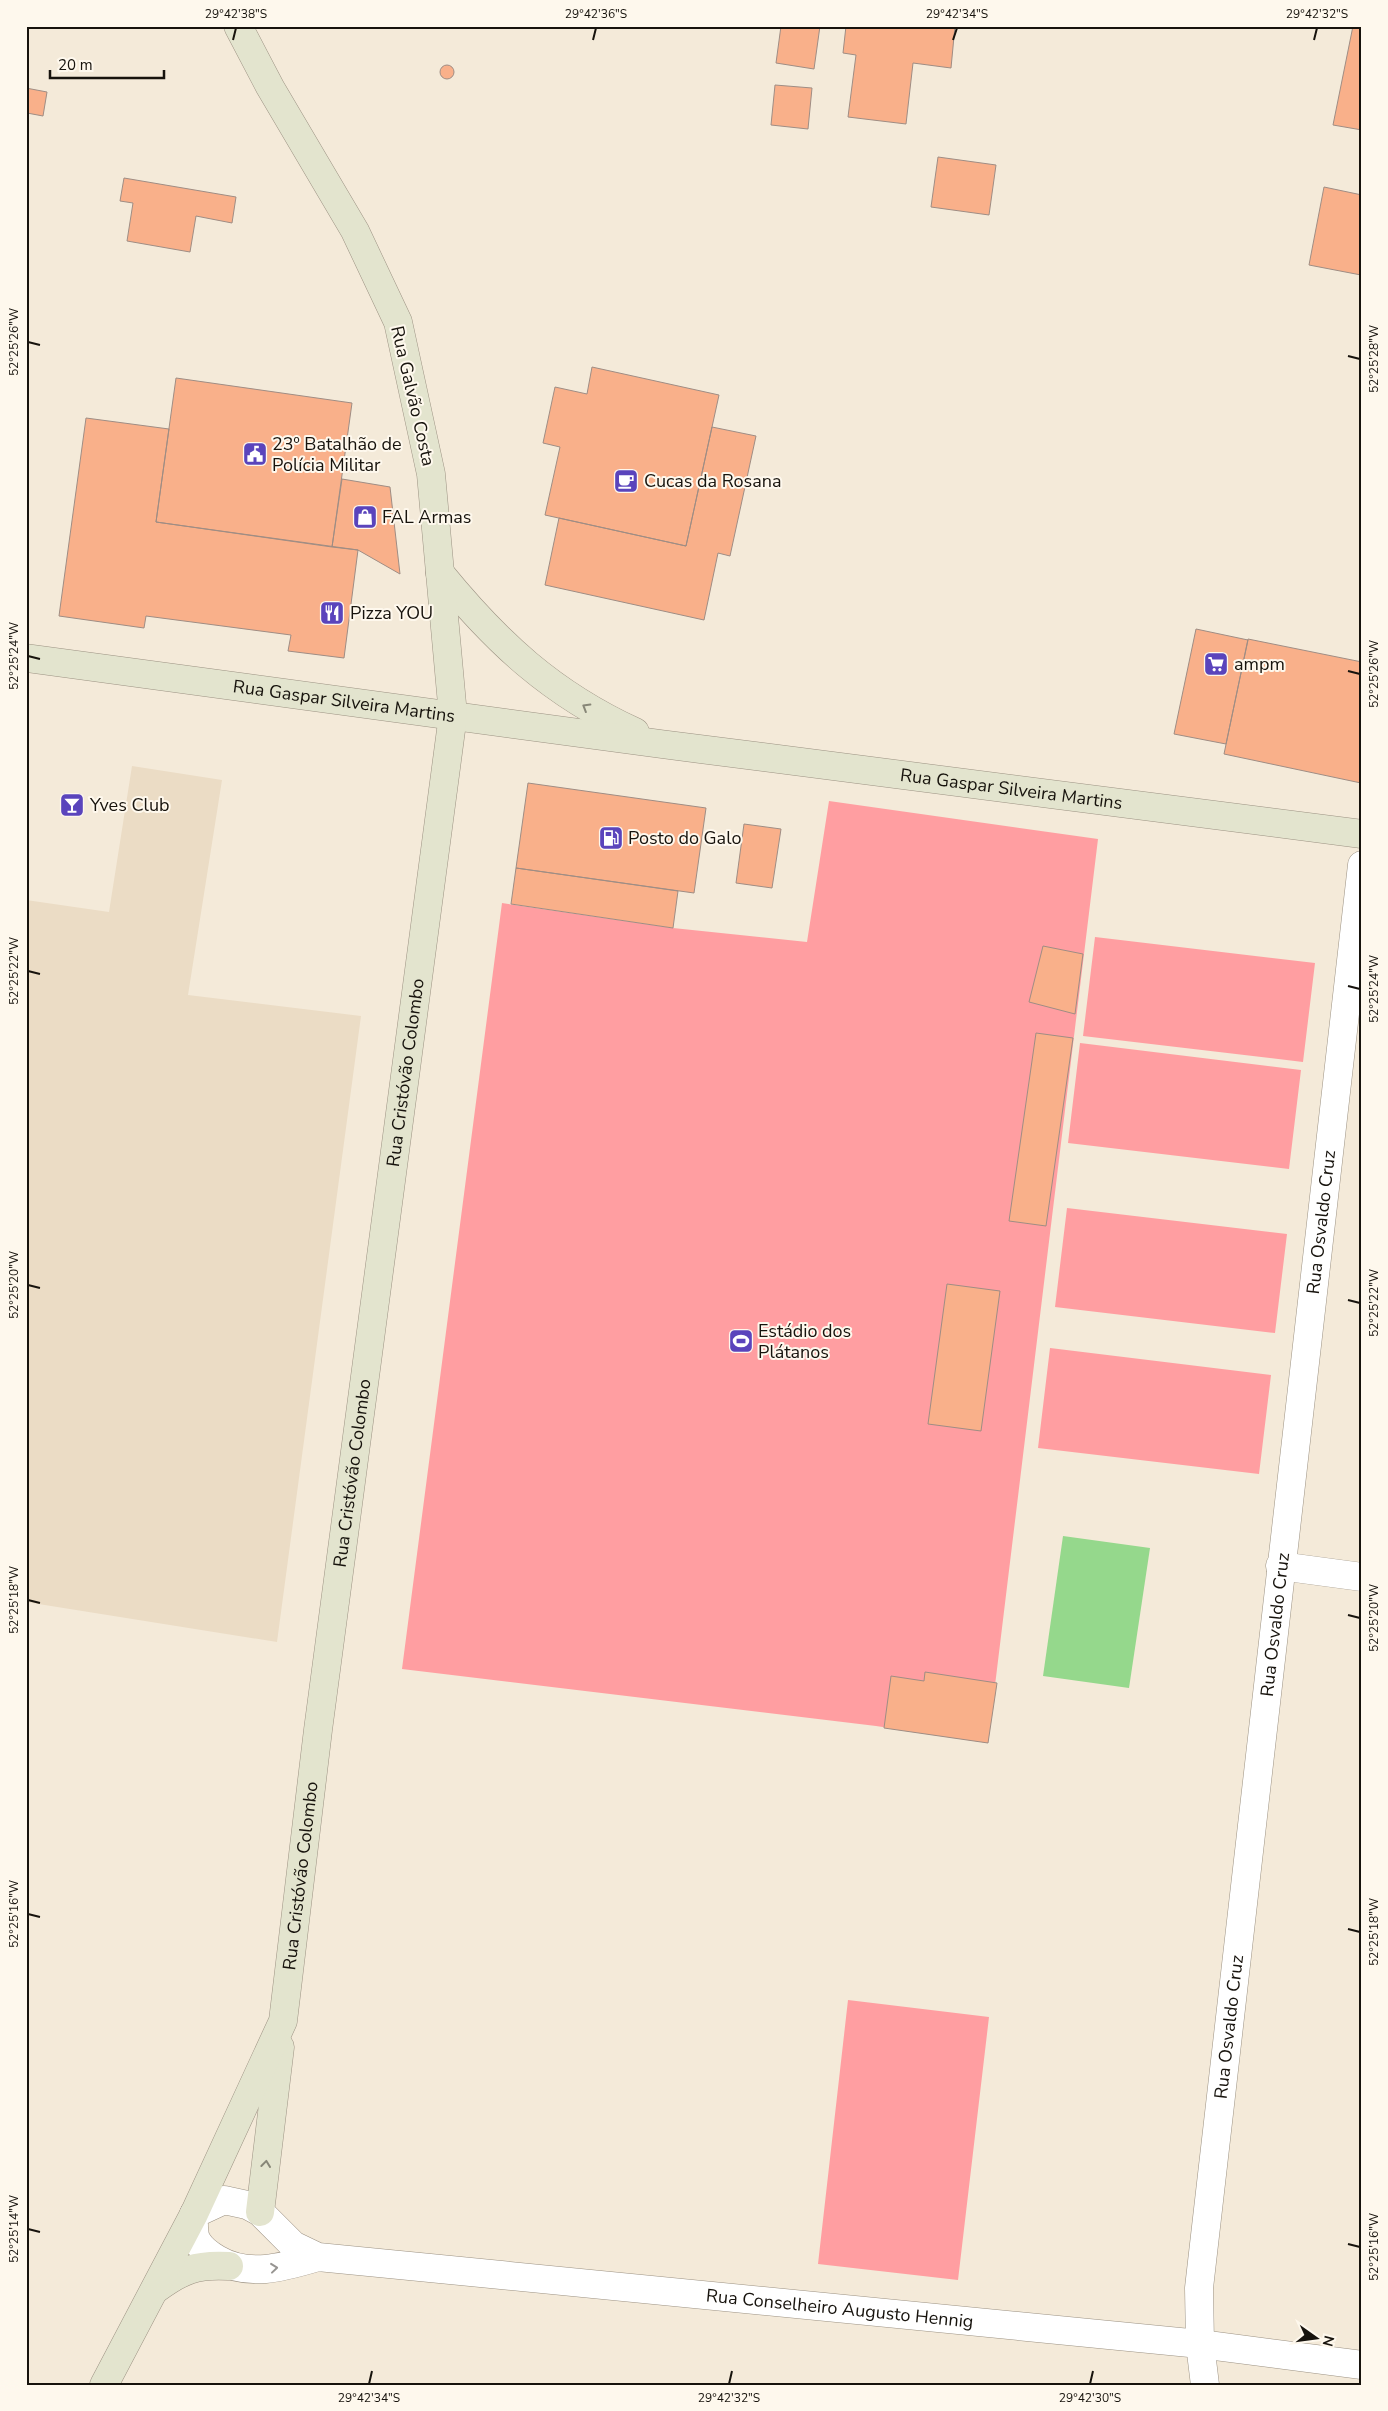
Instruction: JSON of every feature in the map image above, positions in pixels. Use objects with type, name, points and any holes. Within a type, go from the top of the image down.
[{"type":"street","name":"Rua Galvão Costa","points":[[238,26],[270,87],[355,231],[398,322],[431,474],[453,716]]},
{"type":"street","name":"Rua Gaspar Silveira Martins","points":[[440,573],[477,618],[546,680],[600,715],[662,744]]},
{"type":"street","name":"Rua Gaspar Silveira Martins","points":[[26,658],[662,744],[1362,834]]},
{"type":"street","name":"Rua Cristóvão Colombo","points":[[104,2385],[194,2214],[283,2021],[318,1730],[453,716]]},
{"type":"street","name":"Rua Osvaldo Cruz","points":[[1205,2385],[1200,2344],[1199,2288],[1280,1566],[1362,865]]},
{"type":"street","points":[[1280,1566],[1362,1576]]},
{"type":"street","points":[[260,2212],[283,2021]]},
{"type":"street","points":[[194,2214],[224,2200],[247,2205],[260,2212],[293,2244],[318,2257]]},
{"type":"street","name":"Rua Cristóvão Colombo","points":[[194,2214],[196,2240],[210,2255],[229,2266],[256,2270],[286,2267],[318,2257]]},
{"type":"street","name":"Rua Conselheiro Augusto Hennig","points":[[318,2257],[1200,2344],[1362,2365]]},
{"type":"street","points":[[156,2289],[176,2274],[194,2267],[208,2265],[229,2266]]},
{"type":"shaded area","points":[[132,766],[222,780],[188,995],[361,1016],[277,1642],[26,1602],[26,900],[109,912]]},
{"type":"shaded area","name":"Estádio dos Plátanos","points":[[829,801],[1098,839],[988,1743],[876,1726],[402,1669],[502,903],[673,928],[807,942]]},
{"type":"shaded area","points":[[1095,937],[1315,963],[1303,1062],[1083,1036]]},
{"type":"shaded area","points":[[1080,1043],[1301,1070],[1289,1169],[1068,1143]]},
{"type":"shaded area","points":[[1067,1208],[1287,1234],[1275,1333],[1055,1307]]},
{"type":"shaded area","points":[[1050,1348],[1271,1375],[1259,1474],[1038,1448]]},
{"type":"shaded area","points":[[1063,1536],[1150,1548],[1129,1688],[1043,1676]]},
{"type":"shaded area","points":[[848,2000],[989,2017],[958,2280],[818,2264]]},
{"type":"building","points":[[781,26],[820,26],[814,69],[776,63]]},
{"type":"building","points":[[846,26],[955,26],[951,68],[913,63],[906,124],[848,117],[856,55],[843,53]]},
{"type":"building","points":[[1353,26],[1362,26],[1362,130],[1333,125]]},
{"type":"building","points":[[447,65],[452,67],[454,72],[452,77],[447,79],[442,77],[440,72],[442,67]]},
{"type":"building","points":[[775,85],[812,88],[808,129],[771,125]]},
{"type":"building","points":[[26,88],[47,92],[43,116],[27,113],[26,120]]},
{"type":"building","points":[[938,157],[996,165],[989,215],[931,207]]},
{"type":"building","points":[[124,178],[236,197],[232,223],[196,216],[190,252],[127,241],[133,203],[120,201]]},
{"type":"building","points":[[1324,187],[1362,195],[1361,275],[1309,265]]},
{"type":"building","name":"Cucas da Rosana","points":[[592,367],[719,395],[686,546],[545,515],[560,447],[543,443],[555,387],[587,394]]},
{"type":"building","name":"23º Batalhão de Polícia Militar","points":[[176,378],[352,403],[332,547],[156,522]]},
{"type":"building","points":[[86,418],[169,429],[156,522],[358,550],[344,658],[288,651],[291,635],[146,616],[144,628],[59,616]]},
{"type":"building","points":[[712,427],[756,436],[730,556],[718,553],[704,620],[545,585],[559,518],[686,546]]},
{"type":"building","name":"FAL Armas","points":[[342,479],[390,487],[400,574],[358,550],[332,547]]},
{"type":"building","name":"ampm","points":[[1196,629],[1248,640],[1226,744],[1174,734]]},
{"type":"building","points":[[1248,639],[1362,662],[1361,783],[1224,754]]},
{"type":"building","name":"Posto do Galo","points":[[528,783],[706,808],[694,893],[516,868]]},
{"type":"building","points":[[744,824],[781,829],[772,888],[736,883]]},
{"type":"building","points":[[516,868],[678,891],[673,928],[511,904]]},
{"type":"building","points":[[1043,946],[1083,954],[1075,1014],[1029,1002]]},
{"type":"building","points":[[1036,1033],[1073,1038],[1046,1226],[1009,1221]]},
{"type":"building","points":[[947,1284],[1000,1291],[981,1431],[928,1424]]},
{"type":"building","points":[[925,1672],[997,1683],[988,1743],[884,1728],[891,1676],[924,1681]]},
{"type":"place","name":"23º Batalhão de Polícia Militar","points":[[255,454]]},
{"type":"place","name":"Cucas da Rosana","points":[[626,481]]},
{"type":"place","name":"FAL Armas","points":[[365,517]]},
{"type":"place","name":"Pizza YOU","points":[[332,613]]},
{"type":"place","name":"ampm","points":[[1216,664]]},
{"type":"place","name":"Yves Club","points":[[72,805]]},
{"type":"place","name":"Posto do Galo","points":[[611,838]]},
{"type":"place","name":"Estádio dos Plátanos","points":[[741,1341]]}]
